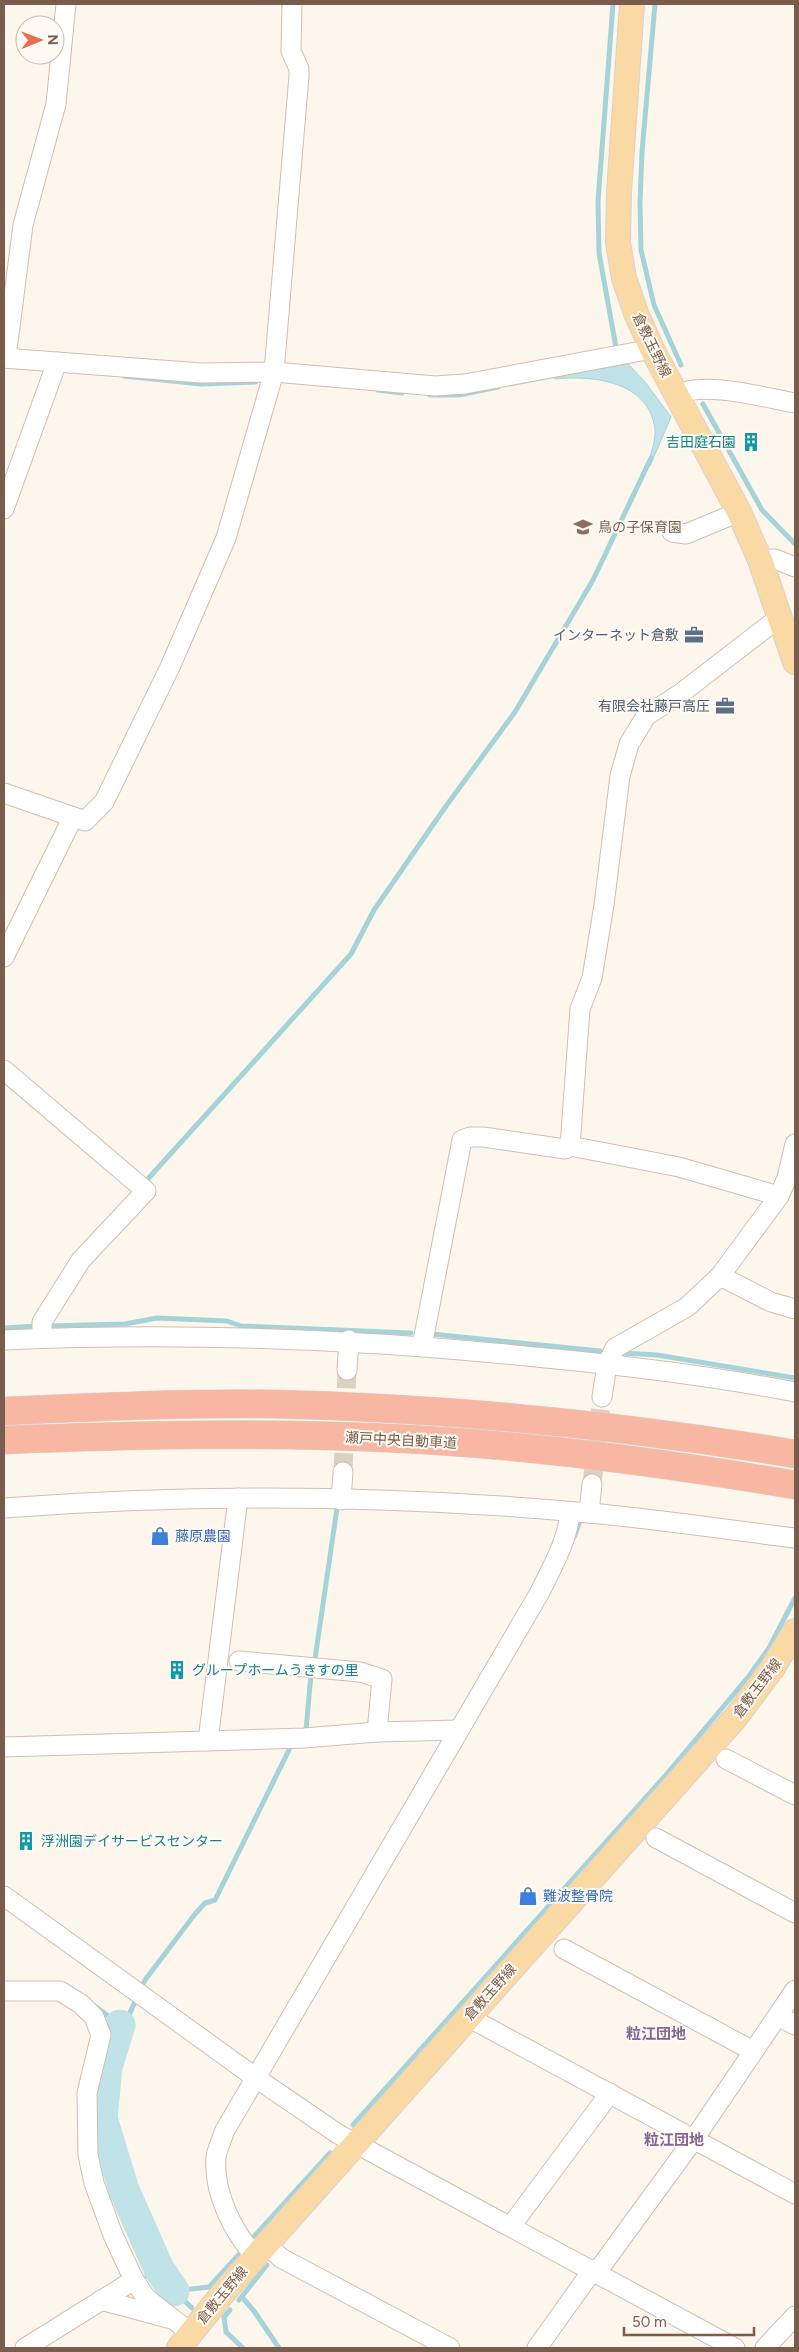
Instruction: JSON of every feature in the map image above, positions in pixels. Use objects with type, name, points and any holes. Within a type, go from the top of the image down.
[{"type":"highway","points":[[4,1411],[135,1405],[271,1404],[388,1409],[584,1423],[795,1454]]},
{"type":"highway","name":"瀬戸中央自動車道","points":[[4,1440],[135,1434],[269,1434],[388,1438],[600,1456],[668,1464],[795,1485]]},
{"type":"main road","name":"倉敷玉野線","points":[[632,4],[619,192],[618,242],[624,278],[636,313],[652,349],[739,512],[760,560],[795,662]]},
{"type":"main road","name":"倉敷玉野線","points":[[181,2333],[253,2248],[357,2144],[736,1717],[793,1640]]},
{"type":"street","points":[[66,4],[56,104],[24,225],[5,358],[202,373],[274,372],[435,386],[465,384],[652,349]]},
{"type":"street","points":[[4,793],[85,822],[104,802],[170,667],[226,538],[274,372],[299,76],[291,51],[292,4]]},
{"type":"street","points":[[4,509],[57,362]]},
{"type":"street","points":[[677,395],[685,390],[712,389],[795,403]]},
{"type":"street","points":[[672,532],[686,534],[739,512]]},
{"type":"street","points":[[760,560],[775,559],[795,567]]},
{"type":"street","points":[[570,1146],[580,1010],[592,978],[604,905],[620,776],[629,744],[646,716],[680,694],[780,617]]},
{"type":"street","points":[[4,957],[73,817]]},
{"type":"street","points":[[4,1070],[146,1191],[81,1260],[42,1330]]},
{"type":"street","points":[[422,1346],[462,1140],[470,1137],[483,1137],[564,1149],[570,1146],[679,1167],[779,1196]]},
{"type":"street","points":[[602,1397],[607,1364],[615,1348],[687,1307],[720,1276],[779,1196],[787,1178],[795,1144]]},
{"type":"street","points":[[720,1276],[771,1302],[795,1309]]},
{"type":"street","points":[[4,1340],[42,1330],[121,1335],[349,1340],[607,1364],[755,1384],[795,1392]]},
{"type":"street","points":[[347,1370],[349,1340]]},
{"type":"street","points":[[341,1500],[343,1472]]},
{"type":"street","points":[[589,1513],[592,1484]]},
{"type":"street","points":[[208,1741],[238,1498]]},
{"type":"street","points":[[4,1508],[58,1504],[238,1498],[423,1502],[589,1513],[795,1538]]},
{"type":"street","points":[[450,2348],[280,2258],[253,2248],[218,2185],[216,2156],[224,2132],[540,1592],[560,1548],[569,1523],[570,1512]]},
{"type":"street","points":[[239,1661],[360,1672],[382,1680],[377,1732]]},
{"type":"street","points":[[4,1747],[304,1738],[377,1732],[458,1730]]},
{"type":"street","points":[[726,1759],[795,1795]]},
{"type":"street","points":[[656,1838],[795,1913]]},
{"type":"street","points":[[4,1896],[256,2078],[338,2134],[735,2348]]},
{"type":"street","points":[[564,1949],[753,2051]]},
{"type":"street","points":[[537,2348],[587,2278],[602,2265],[694,2139],[795,1990]]},
{"type":"street","points":[[4,1992],[60,1991],[81,2004],[94,2017],[101,2036],[87,2092],[88,2155],[98,2191],[134,2280],[146,2298],[181,2333]]},
{"type":"street","points":[[778,2016],[795,2025]]},
{"type":"street","points":[[468,2017],[795,2194]]},
{"type":"street","points":[[511,2226],[610,2094]]},
{"type":"street","points":[[25,2348],[106,2303],[134,2280]]},
{"type":"street","points":[[106,2303],[181,2333]]},
{"type":"street","points":[[765,2348],[795,2316]]},
{"type":"water","points":[[628,364],[645,382],[671,417],[650,466],[648,463],[654,442],[655,429],[651,413],[642,400],[631,391],[617,384],[602,380],[586,378],[555,379],[555,376]]},
{"type":"waterway","points":[[613,4],[598,201],[599,253],[617,353]]},
{"type":"waterway","points":[[655,4],[642,152],[641,250],[654,305],[681,365]]},
{"type":"waterway","points":[[124,376],[201,384],[256,382]]},
{"type":"waterway","points":[[430,395],[459,395],[498,387]]},
{"type":"waterway","points":[[378,390],[402,393]]},
{"type":"waterway","points":[[703,404],[762,510],[795,544]]},
{"type":"waterway","points":[[146,1181],[351,954],[374,910],[446,806],[515,712],[593,580],[651,458]]},
{"type":"waterway","points":[[47,1326],[125,1324],[157,1318],[227,1321],[241,1326],[411,1333]]},
{"type":"waterway","points":[[4,1328],[38,1326]]},
{"type":"waterway","points":[[432,1334],[600,1351]]},
{"type":"waterway","points":[[622,1353],[657,1355],[795,1378]]},
{"type":"waterway","points":[[315,1659],[337,1508]]},
{"type":"waterway","points":[[574,1537],[580,1521]]},
{"type":"waterway","points":[[353,2125],[665,1776],[749,1676],[769,1648],[795,1598]]},
{"type":"waterway","points":[[303,1732],[306,1730],[311,1674]]},
{"type":"waterway","points":[[95,2006],[120,2025],[128,2017],[145,1980],[195,1914],[205,1903],[215,1900],[290,1748]]},
{"type":"waterway","points":[[120,2025],[107,2067],[102,2118],[124,2190],[159,2269],[174,2291]]},
{"type":"waterway","points":[[249,2242],[330,2153]]},
{"type":"waterway","points":[[174,2291],[209,2287],[244,2249]]},
{"type":"waterway","points":[[239,2300],[267,2265]]},
{"type":"waterway","points":[[147,2276],[159,2269]]},
{"type":"waterway","points":[[174,2291],[192,2308]]},
{"type":"waterway","points":[[242,2297],[279,2348]]},
{"type":"waterway","points":[[230,2310],[224,2317],[226,2332],[243,2348]]},
{"type":"tunnel","points":[[343,1472],[347,1370]]},
{"type":"tunnel","points":[[592,1484],[602,1397]]},
{"type":"place","name":"吉田庭石園","points":[[751,442]]},
{"type":"place","name":"鳥の子保育園","points":[[583,527]]},
{"type":"place","name":"インターネット倉敷","points":[[694,635]]},
{"type":"place","name":"有限会社藤戸高圧","points":[[725,706]]},
{"type":"place","name":"藤原農園","points":[[160,1536]]},
{"type":"place","name":"グループホームうきすの里","points":[[177,1670]]},
{"type":"place","name":"浮洲園デイサービスセンター","points":[[26,1841]]},
{"type":"place","name":"難波整骨院","points":[[528,1896]]},
{"type":"district","name":"粒江団地","points":[[656,2034]]},
{"type":"district","name":"粒江団地","points":[[674,2140]]}]
